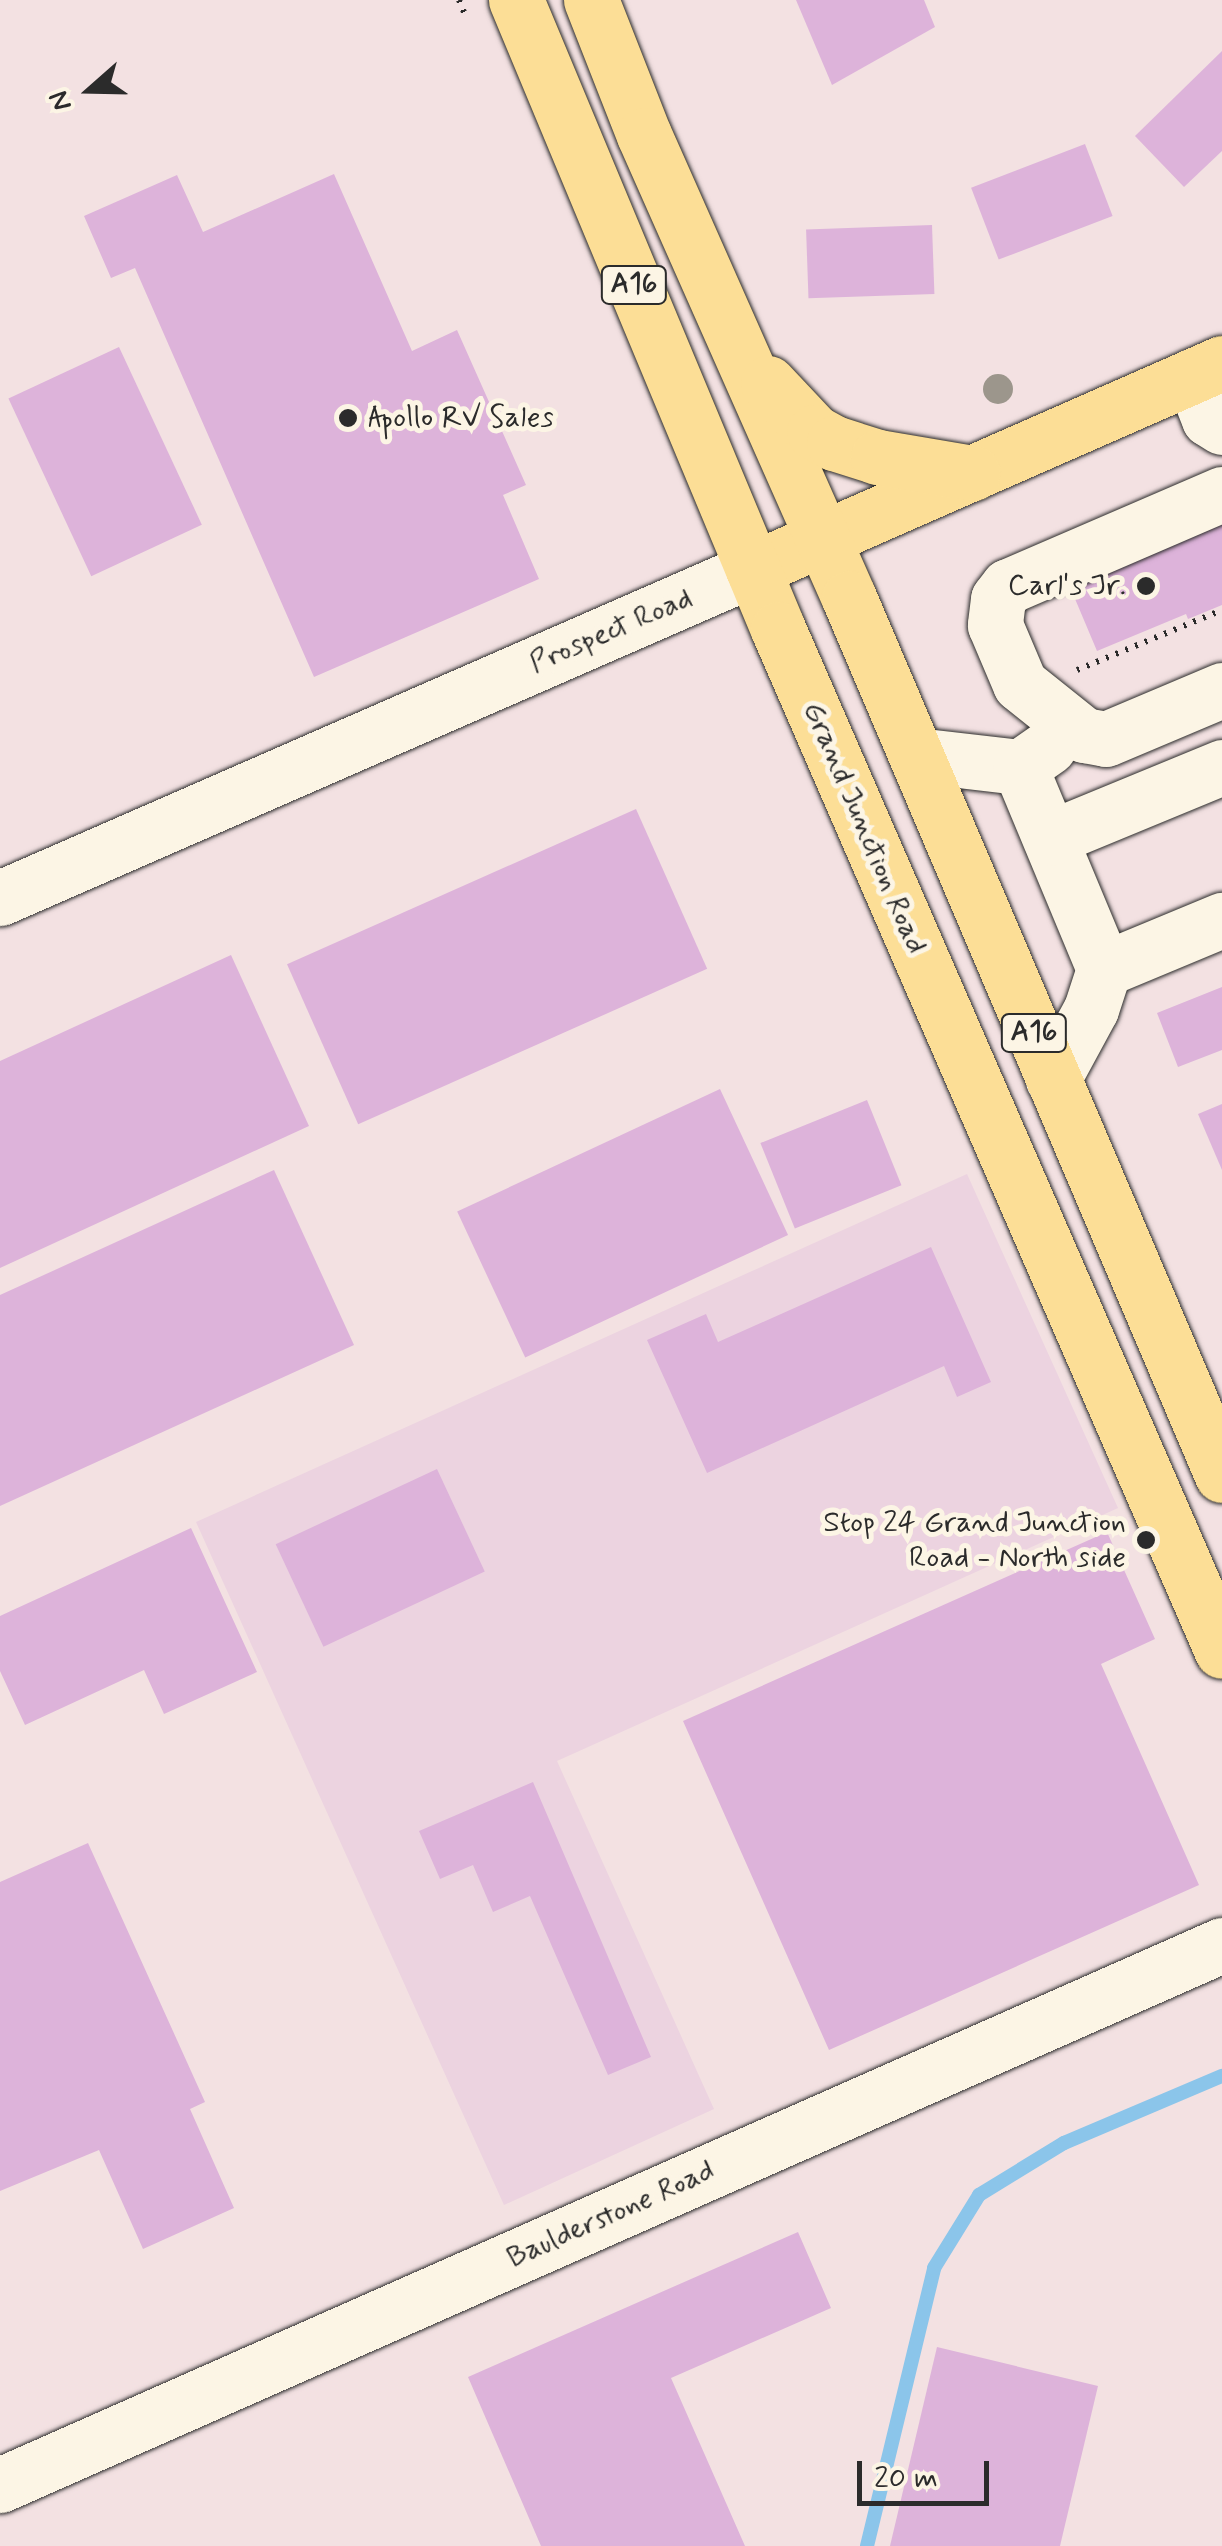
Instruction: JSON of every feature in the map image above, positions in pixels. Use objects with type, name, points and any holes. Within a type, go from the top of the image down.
[{"type":"main road","name":"Grand Junction Road","points":[[516,0],[753,570],[1222,1652]]},
{"type":"main road","name":"A16","points":[[590,0],[644,136],[823,539],[1222,1475]]},
{"type":"main road","points":[[740,350],[814,432],[866,454],[973,473]]},
{"type":"main road","name":"Prospect Road","points":[[753,570],[1207,370]]},
{"type":"street","points":[[1207,370],[1210,419],[1222,427]]},
{"type":"street","points":[[1222,494],[1013,584],[1067,706],[1106,739],[1222,664]]},
{"type":"street","name":"Prospect Road","points":[[0,898],[753,570]]},
{"type":"street","points":[[1149,708],[1222,690]]},
{"type":"street","points":[[916,756],[996,764],[1067,706]]},
{"type":"street","points":[[1149,708],[1154,750],[1169,789]]},
{"type":"street","points":[[996,764],[1050,838],[1104,970],[1091,1009],[1053,1079]]},
{"type":"street","points":[[1050,838],[1222,767]]},
{"type":"street","points":[[1104,970],[1222,920]]},
{"type":"street","name":"Baulderstone Road","points":[[0,2485],[1222,1945]]},
{"type":"path","points":[[1067,706],[1222,610]]},
{"type":"shaded area","points":[[967,1174],[1118,1508],[557,1761],[714,2109],[504,2205],[196,1522]]},
{"type":"building","points":[[796,0],[924,0],[935,27],[832,85]]},
{"type":"building","points":[[1222,51],[1222,151],[1184,187],[1135,136]]},
{"type":"building","points":[[1085,144],[1113,216],[999,260],[971,188]]},
{"type":"building","name":"Apollo RV Sales","points":[[334,174],[412,351],[457,330],[526,485],[503,495],[539,579],[314,677],[135,268],[111,278],[84,216],[177,175],[203,232]]},
{"type":"building","points":[[932,225],[934,294],[808,298],[806,229]]},
{"type":"building","points":[[119,347],[202,525],[91,576],[8,399]]},
{"type":"building","name":"Carl's Jr.","points":[[1213,504],[1222,525],[1222,605],[1188,619],[1186,614],[1097,651],[1062,568]]},
{"type":"building","points":[[636,809],[707,969],[358,1124],[287,964]]},
{"type":"building","points":[[231,955],[309,1126],[0,1268],[0,1061]]},
{"type":"building","points":[[1222,987],[1222,1050],[1178,1067],[1157,1013]]},
{"type":"building","points":[[720,1089],[788,1235],[525,1357],[457,1212]]},
{"type":"building","points":[[867,1100],[901,1185],[795,1228],[760,1143]]},
{"type":"building","points":[[1222,1104],[1222,1170],[1198,1114]]},
{"type":"building","points":[[274,1170],[354,1345],[0,1506],[0,1295]]},
{"type":"building","points":[[931,1247],[991,1382],[957,1397],[944,1366],[707,1473],[647,1340],[706,1314],[718,1342]]},
{"type":"building","points":[[437,1469],[485,1571],[323,1647],[276,1544]]},
{"type":"building","points":[[191,1528],[257,1672],[164,1714],[144,1670],[25,1725],[0,1671],[0,1616]]},
{"type":"building","points":[[1107,1532],[1155,1639],[1101,1664],[1199,1885],[829,2050],[683,1721]]},
{"type":"building","points":[[533,1782],[651,2057],[608,2075],[530,1896],[493,1912],[473,1865],[440,1879],[419,1831]]},
{"type":"building","points":[[88,1843],[205,2102],[190,2109],[234,2208],[143,2249],[99,2150],[0,2191],[0,1882]]},
{"type":"building","points":[[798,2232],[831,2308],[671,2378],[745,2546],[541,2546],[468,2377]]},
{"type":"building","points":[[937,2347],[1098,2386],[1060,2546],[890,2546]]},
{"type":"waterway","points":[[867,2546],[934,2268],[979,2195],[1064,2143],[1222,2076]]},
{"type":"place","name":"Apollo RV Sales","points":[[348,418]]},
{"type":"place","name":"Carl's Jr.","points":[[1146,586]]},
{"type":"place","name":"Stop 24 Grand Junction Road - North side","points":[[1146,1540]]}]
